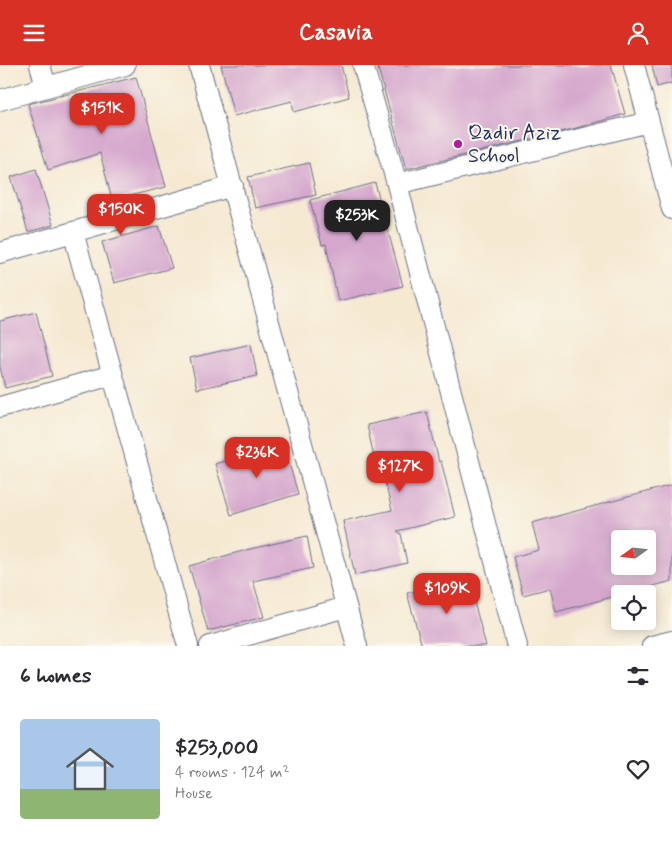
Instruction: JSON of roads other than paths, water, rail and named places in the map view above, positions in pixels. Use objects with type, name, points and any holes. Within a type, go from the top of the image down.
[{"type":"street","points":[[40,65],[46,87]]},
{"type":"street","points":[[0,100],[125,65]]},
{"type":"street","points":[[199,65],[357,646]]},
{"type":"street","points":[[363,65],[397,184],[517,646]]},
{"type":"street","points":[[634,65],[672,209]]},
{"type":"street","points":[[397,184],[649,122]]},
{"type":"street","points":[[0,253],[233,186]]},
{"type":"street","points":[[73,232],[188,646]]},
{"type":"street","points":[[0,407],[112,375]]},
{"type":"street","points":[[210,646],[346,607]]},
{"type":"street","points":[[652,646],[672,641]]},
{"type":"place","name":"Qadir Aziz School","points":[[458,144]]}]
